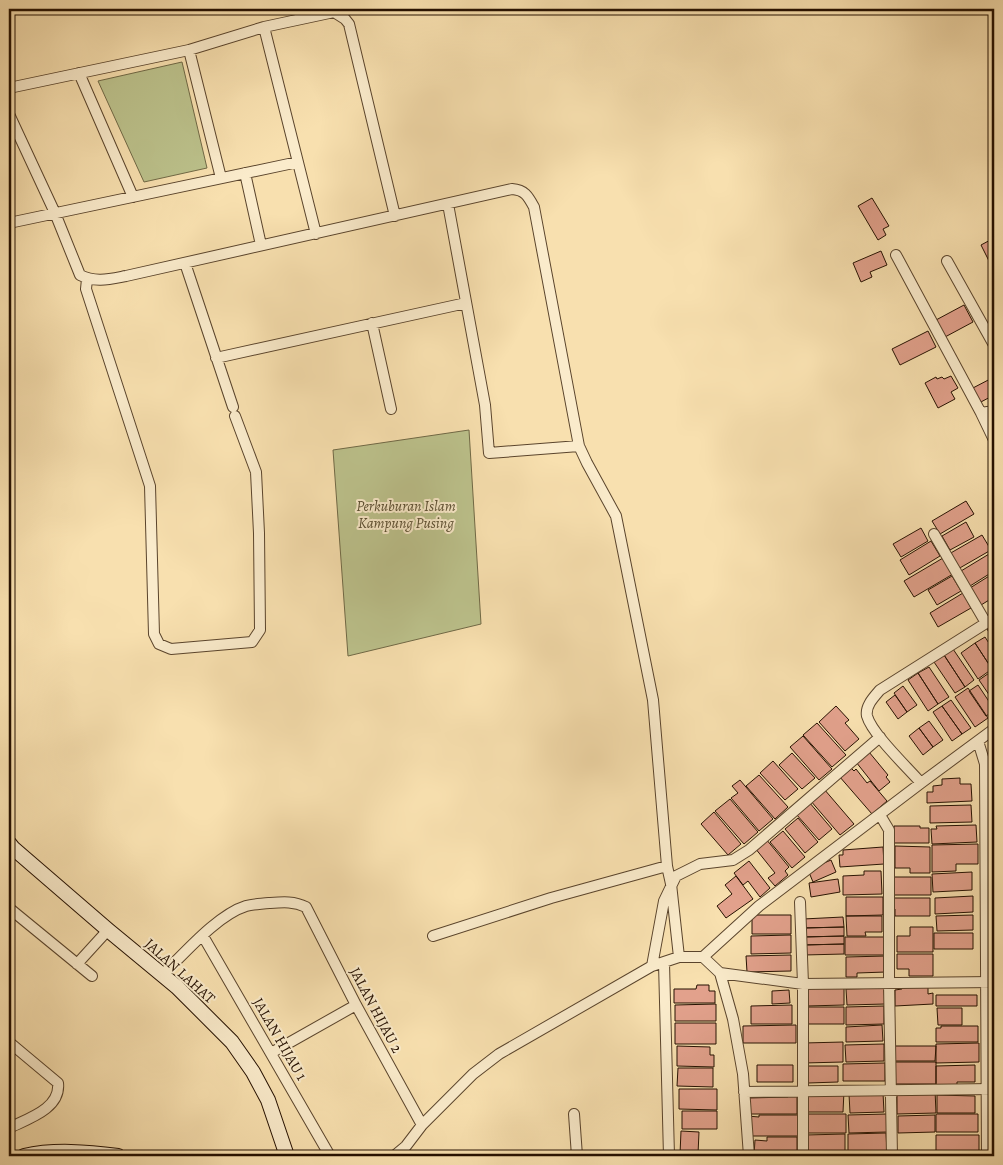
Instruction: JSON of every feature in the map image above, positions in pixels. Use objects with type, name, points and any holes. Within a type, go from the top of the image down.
[{"type":"main road","name":"JALAN LAHAT","points":[[9,843],[108,930],[177,987],[232,1042],[253,1072],[268,1100],[287,1156]]},
{"type":"main road","points":[[24,1156],[38,1153],[58,1155],[83,1152],[118,1156]]},
{"type":"street","points":[[9,88],[189,50],[264,27],[334,12],[349,24],[395,216]]},
{"type":"street","points":[[264,27],[316,234]]},
{"type":"street","points":[[189,50],[221,178]]},
{"type":"street","points":[[79,73],[132,197]]},
{"type":"street","points":[[9,114],[55,213],[80,275],[87,280],[110,279],[512,189],[520,190],[527,194],[534,207],[579,446],[616,516],[653,700],[667,866],[671,884],[679,957]]},
{"type":"street","points":[[9,223],[298,162]]},
{"type":"street","points":[[245,173],[261,245]]},
{"type":"street","points":[[448,204],[485,406],[489,453],[579,446]]},
{"type":"street","points":[[896,254],[994,440]]},
{"type":"street","points":[[947,261],[994,344]]},
{"type":"street","points":[[87,280],[86,289],[150,486],[154,634],[159,644],[171,649],[252,642],[260,630],[256,472],[234,412],[185,262]]},
{"type":"street","points":[[216,358],[466,303]]},
{"type":"street","points":[[372,323],[391,409]]},
{"type":"street","points":[[981,413],[994,411]]},
{"type":"street","points":[[921,783],[880,737],[867,716],[868,704],[880,690],[990,621],[934,534]]},
{"type":"street","points":[[704,958],[759,906],[994,729]]},
{"type":"street","points":[[652,966],[664,901],[676,876],[700,864],[734,860],[749,850],[880,737]]},
{"type":"street","points":[[978,741],[985,764],[990,1089],[987,1156]]},
{"type":"street","points":[[880,815],[888,830],[892,1156]]},
{"type":"street","points":[[434,936],[551,898],[667,866]]},
{"type":"street","name":"JALAN HIJAU 2","points":[[203,936],[230,913],[247,906],[296,902],[306,907],[356,1005],[422,1125]]},
{"type":"street","points":[[800,902],[803,984],[803,1156]]},
{"type":"street","points":[[9,908],[92,976]]},
{"type":"street","points":[[77,964],[108,930]]},
{"type":"street","points":[[162,975],[203,936]]},
{"type":"street","name":"JALAN HIJAU 1","points":[[203,936],[330,1156]]},
{"type":"street","points":[[394,1156],[406,1146],[422,1125],[473,1074],[499,1054],[652,966],[679,957],[704,958],[720,973],[733,1019],[743,1074],[749,1156]]},
{"type":"street","points":[[664,963],[669,1156]]},
{"type":"street","points":[[720,973],[803,984],[989,982]]},
{"type":"street","points":[[270,1053],[356,1005]]},
{"type":"street","points":[[9,1042],[58,1083],[59,1091],[55,1100],[47,1108],[9,1128]]},
{"type":"street","points":[[744,1092],[990,1089]]},
{"type":"street","points":[[574,1114],[577,1156]]},
{"type":"green space","points":[[182,62],[207,168],[144,182],[98,81]]},
{"type":"green space","name":"Perkuburan Islam Kampung Pusing","points":[[469,430],[481,624],[348,656],[333,450]]},
{"type":"building","points":[[872,198],[889,226],[883,229],[886,235],[878,240],[858,206]]},
{"type":"building","points":[[994,238],[994,260],[990,263],[981,245]]},
{"type":"building","points":[[881,251],[887,265],[870,272],[872,277],[861,282],[853,263]]},
{"type":"building","points":[[964,305],[973,322],[945,337],[936,320]]},
{"type":"building","points":[[928,331],[936,347],[900,365],[892,349]]},
{"type":"building","points":[[951,376],[958,388],[951,392],[955,399],[938,408],[925,383],[936,377],[937,379],[942,377],[944,379]]},
{"type":"building","points":[[994,377],[994,395],[979,403],[971,389]]},
{"type":"building","points":[[966,501],[974,514],[940,534],[932,521]]},
{"type":"building","points":[[966,522],[974,537],[950,550],[942,536]]},
{"type":"building","points":[[921,528],[928,541],[901,557],[893,544]]},
{"type":"building","points":[[982,535],[991,550],[958,569],[949,554]]},
{"type":"building","points":[[931,541],[940,556],[909,575],[900,560]]},
{"type":"building","points":[[994,551],[994,571],[970,586],[961,571]]},
{"type":"building","points":[[943,558],[953,574],[914,597],[904,581]]},
{"type":"building","points":[[994,573],[994,597],[981,605],[970,588]]},
{"type":"building","points":[[952,576],[961,591],[937,605],[928,590]]},
{"type":"building","points":[[963,593],[971,608],[938,627],[930,613]]},
{"type":"building","points":[[994,620],[994,640],[985,626]]},
{"type":"building","points":[[985,637],[994,651],[994,668],[992,669],[975,643]]},
{"type":"building","points":[[975,643],[992,669],[978,679],[961,653]]},
{"type":"building","points":[[953,649],[974,680],[965,687],[944,655]]},
{"type":"building","points":[[944,655],[965,687],[955,693],[934,662]]},
{"type":"building","points":[[929,667],[949,697],[938,704],[918,673]]},
{"type":"building","points":[[992,671],[994,673],[994,702],[979,680]]},
{"type":"building","points":[[918,673],[938,704],[928,711],[908,680]]},
{"type":"building","points":[[978,685],[994,709],[994,711],[986,716],[969,691]]},
{"type":"building","points":[[903,686],[917,705],[907,712],[894,693]]},
{"type":"building","points":[[968,688],[988,718],[975,727],[955,697]]},
{"type":"building","points":[[895,695],[907,712],[898,719],[886,702]]},
{"type":"building","points":[[951,700],[971,728],[962,734],[942,706]]},
{"type":"building","points":[[836,706],[849,720],[845,723],[859,739],[845,751],[819,722]]},
{"type":"building","points":[[942,706],[962,734],[952,741],[933,712]]},
{"type":"building","points":[[929,721],[943,740],[933,747],[919,728]]},
{"type":"building","points":[[817,723],[846,755],[832,767],[803,735]]},
{"type":"building","points":[[919,728],[933,747],[923,755],[909,736]]},
{"type":"building","points":[[803,736],[832,769],[819,780],[790,747]]},
{"type":"building","points":[[869,752],[888,775],[886,777],[890,782],[879,791],[856,762]]},
{"type":"building","points":[[792,753],[815,778],[802,789],[779,765]]},
{"type":"building","points":[[773,761],[798,789],[785,800],[760,773]]},
{"type":"building","points":[[850,767],[854,771],[856,769],[867,783],[870,781],[887,801],[872,814],[839,776]]},
{"type":"building","points":[[759,775],[788,807],[775,819],[746,786]]},
{"type":"building","points":[[960,778],[960,784],[971,784],[972,801],[927,803],[927,792],[933,792],[933,786],[942,785],[942,779]]},
{"type":"building","points":[[740,780],[773,819],[759,831],[731,798],[738,793],[732,786]]},
{"type":"building","points":[[824,789],[854,824],[840,835],[810,800]]},
{"type":"building","points":[[730,799],[758,832],[744,844],[715,811]]},
{"type":"building","points":[[809,802],[832,829],[819,840],[796,814]]},
{"type":"building","points":[[971,805],[972,822],[930,823],[930,806]]},
{"type":"building","points":[[714,812],[741,844],[728,855],[701,824]]},
{"type":"building","points":[[798,818],[818,842],[805,853],[785,829]]},
{"type":"building","points":[[989,822],[994,822],[994,839],[989,839]]},
{"type":"building","points":[[976,825],[977,842],[932,844],[931,829],[937,829],[936,826]]},
{"type":"building","points":[[894,826],[929,828],[929,843],[894,843]]},
{"type":"building","points":[[783,831],[805,857],[792,868],[770,842]]},
{"type":"building","points":[[766,839],[789,867],[785,871],[788,875],[775,886],[768,878],[775,873],[755,848]]},
{"type":"building","points":[[978,844],[978,864],[956,864],[956,871],[932,872],[932,845]]},
{"type":"building","points":[[895,846],[930,847],[930,873],[910,873],[910,868],[895,868]]},
{"type":"building","points":[[883,847],[884,864],[840,867],[839,855],[843,855],[843,850]]},
{"type":"building","points":[[831,860],[836,872],[813,882],[808,870]]},
{"type":"building","points":[[749,861],[770,888],[760,897],[748,881],[743,885],[734,873]]},
{"type":"building","points":[[864,871],[881,871],[882,894],[843,895],[843,876],[864,875]]},
{"type":"building","points":[[972,872],[972,890],[933,892],[932,874]]},
{"type":"building","points":[[989,874],[994,874],[994,893],[990,894]]},
{"type":"building","points":[[736,876],[753,899],[726,918],[717,906],[732,894],[725,885]]},
{"type":"building","points":[[893,877],[931,877],[931,895],[893,895]]},
{"type":"building","points":[[838,879],[840,892],[811,897],[809,883]]},
{"type":"building","points":[[990,895],[994,895],[994,913],[990,913]]},
{"type":"building","points":[[973,896],[973,912],[935,914],[935,898]]},
{"type":"building","points":[[846,897],[883,897],[883,915],[846,916]]},
{"type":"building","points":[[892,898],[930,898],[930,916],[895,916],[895,909],[892,909]]},
{"type":"building","points":[[752,915],[791,915],[791,934],[752,934]]},
{"type":"building","points":[[973,915],[973,930],[937,931],[936,916]]},
{"type":"building","points":[[846,916],[882,916],[882,932],[865,932],[866,936],[847,936]]},
{"type":"building","points":[[843,917],[844,927],[803,928],[803,919]]},
{"type":"building","points":[[844,927],[844,936],[803,937],[803,928]]},
{"type":"building","points":[[910,927],[933,927],[933,952],[897,952],[897,936],[910,936]]},
{"type":"building","points":[[934,933],[973,933],[973,949],[934,949]]},
{"type":"building","points":[[990,933],[994,933],[994,950],[990,950]]},
{"type":"building","points":[[791,935],[791,953],[751,954],[751,936]]},
{"type":"building","points":[[844,936],[844,944],[803,945],[803,937]]},
{"type":"building","points":[[845,937],[886,937],[886,955],[845,955]]},
{"type":"building","points":[[844,944],[844,954],[804,955],[803,945]]},
{"type":"building","points":[[897,954],[933,954],[933,976],[909,976],[909,969],[897,969]]},
{"type":"building","points":[[791,955],[791,971],[747,972],[746,956]]},
{"type":"building","points":[[886,956],[886,972],[857,973],[857,977],[846,977],[846,957]]},
{"type":"building","points":[[928,984],[928,994],[933,993],[933,1004],[895,1006],[895,990],[902,989],[901,985]]},
{"type":"building","points":[[697,985],[709,985],[709,991],[715,991],[715,1003],[674,1003],[674,989],[696,989]]},
{"type":"building","points":[[806,988],[844,988],[844,1005],[807,1006]]},
{"type":"building","points":[[884,988],[885,1004],[847,1005],[846,989]]},
{"type":"building","points":[[789,990],[790,1003],[772,1004],[772,991]]},
{"type":"building","points":[[936,995],[977,995],[977,1006],[936,1006]]},
{"type":"building","points":[[716,1004],[716,1021],[675,1021],[675,1005]]},
{"type":"building","points":[[792,1005],[792,1024],[751,1024],[751,1006]]},
{"type":"building","points":[[884,1006],[884,1024],[846,1025],[846,1007]]},
{"type":"building","points":[[804,1007],[844,1007],[844,1024],[804,1024]]},
{"type":"building","points":[[937,1008],[962,1008],[962,1025],[938,1025]]},
{"type":"building","points":[[675,1023],[716,1023],[716,1044],[675,1044]]},
{"type":"building","points":[[796,1025],[796,1043],[743,1043],[743,1026]]},
{"type":"building","points":[[882,1025],[883,1041],[846,1042],[846,1027]]},
{"type":"building","points":[[941,1026],[978,1026],[978,1042],[936,1042],[936,1028],[941,1028]]},
{"type":"building","points":[[990,1028],[994,1028],[994,1045],[991,1045]]},
{"type":"building","points":[[843,1042],[843,1062],[804,1063],[804,1043]]},
{"type":"building","points":[[979,1043],[979,1062],[936,1063],[936,1044]]},
{"type":"building","points":[[884,1044],[884,1061],[846,1062],[845,1045]]},
{"type":"building","points":[[677,1046],[710,1047],[710,1055],[714,1055],[714,1067],[677,1066]]},
{"type":"building","points":[[894,1046],[936,1046],[935,1061],[894,1061]]},
{"type":"building","points":[[990,1048],[994,1048],[994,1065],[990,1065]]},
{"type":"building","points":[[893,1062],[936,1062],[936,1084],[893,1084]]},
{"type":"building","points":[[885,1063],[885,1081],[843,1081],[843,1064]]},
{"type":"building","points":[[757,1065],[793,1065],[793,1082],[757,1082]]},
{"type":"building","points":[[975,1065],[975,1082],[957,1082],[957,1086],[936,1086],[936,1066]]},
{"type":"building","points":[[807,1066],[838,1066],[838,1082],[808,1083]]},
{"type":"building","points":[[990,1067],[994,1067],[994,1082],[990,1082]]},
{"type":"building","points":[[678,1068],[713,1068],[713,1087],[677,1086]]},
{"type":"building","points":[[679,1089],[717,1089],[717,1110],[679,1109]]},
{"type":"building","points":[[935,1090],[936,1113],[897,1114],[897,1095]]},
{"type":"building","points":[[844,1091],[843,1112],[807,1112],[807,1094]]},
{"type":"building","points":[[788,1093],[797,1093],[797,1114],[749,1114],[749,1098],[788,1097]]},
{"type":"building","points":[[883,1093],[884,1112],[850,1113],[849,1094]]},
{"type":"building","points":[[937,1095],[975,1096],[975,1113],[937,1113]]},
{"type":"building","points":[[682,1111],[717,1111],[717,1129],[682,1129]]},
{"type":"building","points":[[805,1114],[846,1114],[846,1133],[805,1133]]},
{"type":"building","points":[[887,1114],[887,1132],[849,1133],[848,1115]]},
{"type":"building","points":[[936,1114],[978,1114],[978,1132],[936,1132]]},
{"type":"building","points":[[759,1115],[798,1115],[798,1136],[749,1136],[747,1116],[759,1117]]},
{"type":"building","points":[[935,1115],[935,1132],[898,1133],[898,1116]]},
{"type":"building","points":[[681,1131],[699,1132],[698,1154],[680,1154]]},
{"type":"building","points":[[886,1133],[887,1152],[848,1153],[848,1134]]},
{"type":"building","points":[[845,1134],[845,1153],[806,1153],[806,1135]]},
{"type":"building","points":[[936,1135],[979,1135],[979,1152],[936,1153]]},
{"type":"building","points":[[767,1137],[797,1137],[797,1155],[754,1155],[755,1140],[767,1141]]},
{"type":"building","points":[[897,1153],[932,1153],[932,1156],[897,1156]]},
{"type":"building","points":[[807,1154],[845,1154],[845,1156],[807,1156]]},
{"type":"building","points":[[846,1154],[887,1154],[887,1156],[846,1156]]}]
